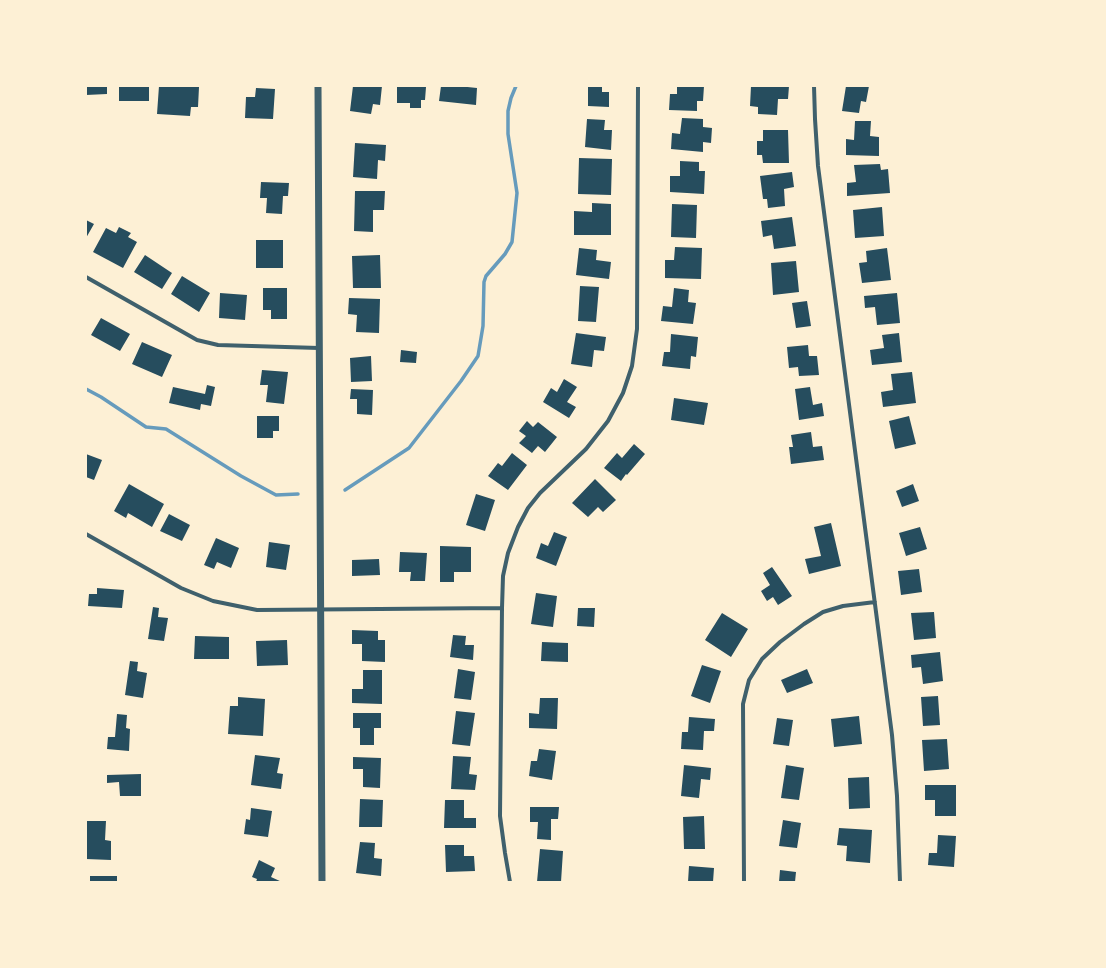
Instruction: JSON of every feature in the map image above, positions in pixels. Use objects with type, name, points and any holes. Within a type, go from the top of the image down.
[{"type":"street","points":[[318,86],[322,882]]},
{"type":"street","points":[[510,882],[500,816],[503,576],[508,553],[518,527],[528,508],[540,493],[586,449],[608,421],[623,393],[632,366],[637,329],[638,86]]},
{"type":"street","points":[[814,86],[818,166],[893,742],[897,796],[900,882]]},
{"type":"street","points":[[86,278],[197,340],[218,345],[319,348]]},
{"type":"street","points":[[86,534],[181,588],[214,602],[257,610],[502,608]]},
{"type":"street","points":[[744,882],[743,704],[749,680],[762,659],[780,642],[823,612],[843,606],[875,602]]},
{"type":"building","points":[[86,86],[107,86],[107,94],[86,95]]},
{"type":"building","points":[[119,86],[149,86],[149,101],[119,101]]},
{"type":"building","points":[[159,86],[199,87],[198,107],[191,107],[190,116],[157,114]]},
{"type":"building","points":[[353,86],[382,86],[380,105],[373,104],[371,114],[350,111]]},
{"type":"building","points":[[397,86],[426,87],[425,100],[421,100],[421,108],[410,108],[410,103],[397,103]]},
{"type":"building","points":[[441,86],[477,88],[476,105],[439,101]]},
{"type":"building","points":[[588,86],[602,86],[602,92],[609,92],[609,107],[588,106]]},
{"type":"building","points":[[677,86],[704,86],[703,101],[697,101],[697,111],[669,110],[670,94],[677,94]]},
{"type":"building","points":[[751,86],[789,86],[788,99],[778,99],[777,115],[758,114],[758,107],[750,106]]},
{"type":"building","points":[[846,86],[869,86],[866,102],[861,101],[859,113],[842,111]]},
{"type":"building","points":[[256,88],[275,89],[273,119],[245,118],[246,97],[255,97]]},
{"type":"building","points":[[682,118],[703,119],[703,127],[712,128],[711,143],[703,142],[703,152],[671,149],[672,133],[680,134]]},
{"type":"building","points":[[587,119],[605,120],[604,130],[612,130],[611,150],[585,147]]},
{"type":"building","points":[[855,121],[871,121],[870,136],[879,137],[879,156],[846,155],[846,139],[854,140]]},
{"type":"building","points":[[763,130],[788,130],[789,163],[763,163],[762,155],[757,155],[757,141],[763,141]]},
{"type":"building","points":[[355,143],[386,145],[385,161],[378,160],[377,179],[353,177]]},
{"type":"building","points":[[579,158],[612,159],[611,195],[578,194]]},
{"type":"building","points":[[680,161],[699,162],[699,171],[705,171],[704,194],[670,192],[670,176],[680,176]]},
{"type":"building","points":[[880,164],[881,170],[888,169],[890,193],[847,196],[847,183],[856,182],[854,165]]},
{"type":"building","points":[[792,172],[794,187],[784,189],[785,206],[768,208],[767,199],[763,199],[760,176]]},
{"type":"building","points":[[261,182],[289,183],[288,196],[283,196],[282,214],[266,213],[267,198],[260,198]]},
{"type":"building","points":[[355,191],[385,191],[384,210],[373,210],[373,232],[354,231]]},
{"type":"building","points":[[592,203],[611,204],[611,235],[574,235],[574,211],[592,212]]},
{"type":"building","points":[[672,204],[697,205],[696,238],[671,237]]},
{"type":"building","points":[[882,207],[884,236],[855,238],[853,210]]},
{"type":"building","points":[[792,217],[796,246],[774,249],[772,235],[763,237],[761,221]]},
{"type":"building","points":[[86,220],[94,224],[86,238]]},
{"type":"building","points":[[119,227],[131,233],[128,237],[137,242],[123,268],[93,252],[106,228],[116,233]]},
{"type":"building","points":[[256,240],[283,240],[283,268],[256,268]]},
{"type":"building","points":[[675,247],[702,248],[701,279],[665,278],[665,260],[674,260]]},
{"type":"building","points":[[579,248],[597,250],[596,260],[611,262],[609,279],[576,275]]},
{"type":"building","points":[[887,248],[891,280],[862,283],[859,263],[867,262],[866,251]]},
{"type":"building","points":[[145,255],[172,273],[162,289],[134,272]]},
{"type":"building","points":[[380,255],[381,288],[353,288],[352,256]]},
{"type":"building","points":[[796,261],[799,292],[773,295],[771,263]]},
{"type":"building","points":[[182,276],[210,293],[199,312],[171,294]]},
{"type":"building","points":[[580,286],[599,287],[596,322],[578,321]]},
{"type":"building","points":[[263,288],[287,288],[287,319],[271,319],[271,310],[263,310]]},
{"type":"building","points":[[674,288],[689,290],[688,302],[696,303],[693,324],[661,321],[663,306],[672,307]]},
{"type":"building","points":[[220,293],[247,295],[245,320],[219,318]]},
{"type":"building","points":[[897,293],[900,323],[877,325],[875,307],[865,308],[864,296]]},
{"type":"building","points":[[349,298],[380,299],[379,333],[356,332],[357,315],[348,314]]},
{"type":"building","points":[[807,301],[811,326],[796,328],[792,303]]},
{"type":"building","points":[[101,318],[130,334],[120,351],[91,335]]},
{"type":"building","points":[[576,333],[606,337],[604,351],[594,350],[592,367],[571,364]]},
{"type":"building","points":[[899,333],[902,362],[872,365],[870,350],[884,348],[882,335]]},
{"type":"building","points":[[671,334],[698,337],[696,357],[691,356],[690,369],[662,366],[664,352],[670,352]]},
{"type":"building","points":[[142,342],[172,355],[162,377],[132,364]]},
{"type":"building","points":[[808,345],[809,356],[817,356],[819,375],[799,376],[798,367],[789,368],[787,347]]},
{"type":"building","points":[[401,350],[417,352],[416,363],[400,362]]},
{"type":"building","points":[[371,356],[372,381],[351,382],[350,358]]},
{"type":"building","points":[[262,370],[288,372],[284,404],[266,402],[268,385],[260,385]]},
{"type":"building","points":[[912,372],[916,403],[883,407],[881,392],[893,390],[891,374]]},
{"type":"building","points":[[564,379],[577,387],[567,402],[576,407],[569,418],[543,402],[551,388],[557,392]]},
{"type":"building","points":[[207,385],[215,387],[211,406],[201,404],[200,410],[169,403],[173,387],[205,394]]},
{"type":"building","points":[[810,387],[813,405],[822,403],[824,416],[799,420],[795,389]]},
{"type":"building","points":[[351,389],[373,390],[372,415],[357,414],[357,399],[350,399]]},
{"type":"building","points":[[674,398],[708,403],[704,425],[671,420]]},
{"type":"building","points":[[257,416],[279,416],[279,431],[273,431],[273,438],[257,438]]},
{"type":"building","points":[[909,416],[916,444],[895,449],[889,421]]},
{"type":"building","points":[[527,421],[533,427],[538,422],[557,437],[545,452],[538,446],[532,453],[519,443],[526,436],[519,431]]},
{"type":"building","points":[[811,432],[813,447],[822,446],[824,460],[791,464],[789,447],[793,447],[791,435]]},
{"type":"building","points":[[634,444],[645,454],[621,481],[604,468],[617,453],[622,458]]},
{"type":"building","points":[[512,453],[527,465],[508,490],[488,476],[498,463],[502,466]]},
{"type":"building","points":[[86,454],[102,460],[94,480],[86,477]]},
{"type":"building","points":[[595,479],[616,500],[603,512],[598,507],[588,517],[572,503]]},
{"type":"building","points":[[129,484],[164,504],[152,527],[128,513],[126,518],[114,511]]},
{"type":"building","points":[[913,484],[919,501],[902,507],[896,491]]},
{"type":"building","points":[[476,494],[495,500],[485,531],[466,525]]},
{"type":"building","points":[[169,514],[190,525],[182,541],[160,531]]},
{"type":"building","points":[[831,523],[841,566],[809,574],[805,559],[821,556],[814,527]]},
{"type":"building","points":[[920,527],[927,549],[906,556],[899,533]]},
{"type":"building","points":[[554,532],[567,537],[556,566],[536,558],[541,543],[548,546]]},
{"type":"building","points":[[216,538],[239,548],[231,568],[217,562],[214,569],[204,565]]},
{"type":"building","points":[[269,542],[290,545],[286,570],[266,567]]},
{"type":"building","points":[[440,546],[471,547],[471,572],[454,572],[454,582],[440,582]]},
{"type":"building","points":[[400,552],[427,553],[425,581],[410,581],[411,572],[399,572]]},
{"type":"building","points":[[379,559],[380,575],[352,576],[352,560]]},
{"type":"building","points":[[772,567],[792,596],[778,605],[773,597],[767,601],[761,591],[770,585],[763,573]]},
{"type":"building","points":[[919,569],[922,592],[901,595],[898,571]]},
{"type":"building","points":[[97,588],[124,590],[122,608],[88,606],[89,594],[97,594]]},
{"type":"building","points":[[536,593],[557,596],[553,627],[531,624]]},
{"type":"building","points":[[153,607],[159,608],[158,617],[168,618],[164,641],[148,639]]},
{"type":"building","points":[[578,608],[595,608],[594,627],[577,626]]},
{"type":"building","points":[[934,612],[936,638],[914,640],[911,613]]},
{"type":"building","points":[[722,613],[748,629],[731,657],[705,640]]},
{"type":"building","points":[[352,630],[378,631],[378,640],[385,640],[385,662],[362,661],[362,644],[352,644]]},
{"type":"building","points":[[453,635],[466,636],[465,645],[474,645],[473,660],[450,657]]},
{"type":"building","points":[[195,636],[229,637],[229,659],[194,659]]},
{"type":"building","points":[[287,640],[288,665],[257,666],[256,641]]},
{"type":"building","points":[[542,642],[568,643],[568,662],[541,661]]},
{"type":"building","points":[[940,652],[943,681],[923,684],[921,667],[912,668],[911,655]]},
{"type":"building","points":[[130,661],[138,662],[137,671],[147,673],[143,698],[125,695]]},
{"type":"building","points":[[702,665],[721,671],[710,703],[691,696]]},
{"type":"building","points":[[458,669],[475,672],[471,700],[454,698]]},
{"type":"building","points":[[807,669],[813,683],[787,693],[781,680]]},
{"type":"building","points":[[363,670],[382,670],[382,704],[352,703],[352,689],[363,689]]},
{"type":"building","points":[[938,696],[940,725],[923,726],[921,697]]},
{"type":"building","points":[[238,697],[265,699],[263,736],[228,734],[230,706],[238,706]]},
{"type":"building","points":[[540,698],[558,698],[557,729],[529,728],[529,713],[539,714]]},
{"type":"building","points":[[456,711],[475,713],[470,746],[452,744]]},
{"type":"building","points":[[353,713],[381,713],[381,728],[374,728],[374,745],[360,745],[360,728],[353,728]]},
{"type":"building","points":[[117,714],[127,715],[126,728],[130,729],[129,751],[107,749],[108,737],[115,737]]},
{"type":"building","points":[[859,716],[862,744],[834,747],[831,719]]},
{"type":"building","points":[[689,717],[715,719],[714,731],[704,731],[703,750],[681,749],[682,732],[688,732]]},
{"type":"building","points":[[777,718],[793,720],[789,746],[773,744]]},
{"type":"building","points":[[947,739],[949,769],[924,771],[922,740]]},
{"type":"building","points":[[539,749],[556,751],[552,780],[529,776],[531,761],[537,761]]},
{"type":"building","points":[[255,755],[280,758],[277,773],[283,774],[281,789],[251,785]]},
{"type":"building","points":[[453,756],[471,757],[469,774],[477,775],[475,790],[451,789]]},
{"type":"building","points":[[353,757],[381,758],[380,788],[363,787],[363,769],[353,769]]},
{"type":"building","points":[[684,765],[711,768],[710,780],[701,779],[699,798],[681,796]]},
{"type":"building","points":[[786,765],[804,768],[799,800],[781,798]]},
{"type":"building","points":[[141,774],[141,796],[120,796],[119,782],[107,783],[107,775]]},
{"type":"building","points":[[869,777],[870,808],[849,809],[848,778]]},
{"type":"building","points":[[925,785],[956,785],[956,816],[935,816],[935,800],[925,800]]},
{"type":"building","points":[[360,799],[383,800],[382,827],[359,827]]},
{"type":"building","points":[[445,800],[464,800],[464,818],[476,818],[476,828],[444,828]]},
{"type":"building","points":[[530,807],[559,807],[558,819],[551,819],[551,840],[537,839],[538,822],[530,822]]},
{"type":"building","points":[[251,808],[272,811],[268,837],[244,834],[246,819],[250,820]]},
{"type":"building","points":[[704,816],[705,849],[684,849],[683,817]]},
{"type":"building","points":[[783,820],[801,823],[797,848],[779,846]]},
{"type":"building","points":[[87,821],[106,821],[105,840],[111,841],[111,860],[86,859]]},
{"type":"building","points":[[839,828],[872,830],[870,863],[846,861],[847,846],[837,845]]},
{"type":"building","points":[[938,835],[956,836],[954,867],[928,865],[929,853],[937,853]]},
{"type":"building","points":[[360,842],[375,843],[374,858],[382,859],[381,876],[356,873]]},
{"type":"building","points":[[445,845],[464,845],[464,856],[474,856],[475,871],[446,872]]},
{"type":"building","points":[[540,849],[563,851],[561,882],[537,882]]},
{"type":"building","points":[[259,860],[275,868],[271,877],[282,882],[256,882],[257,879],[252,877]]},
{"type":"building","points":[[689,866],[714,868],[713,882],[688,882]]},
{"type":"building","points":[[780,870],[796,872],[795,882],[779,882]]},
{"type":"building","points":[[90,876],[117,876],[117,882],[90,882]]},
{"type":"waterway","points":[[345,490],[409,448],[461,381],[478,356],[483,326],[484,282],[486,276],[505,254],[512,242],[517,193],[508,134],[508,111],[516,86]]},
{"type":"waterway","points":[[86,389],[101,397],[146,427],[166,429],[241,476],[276,495],[298,494]]}]
